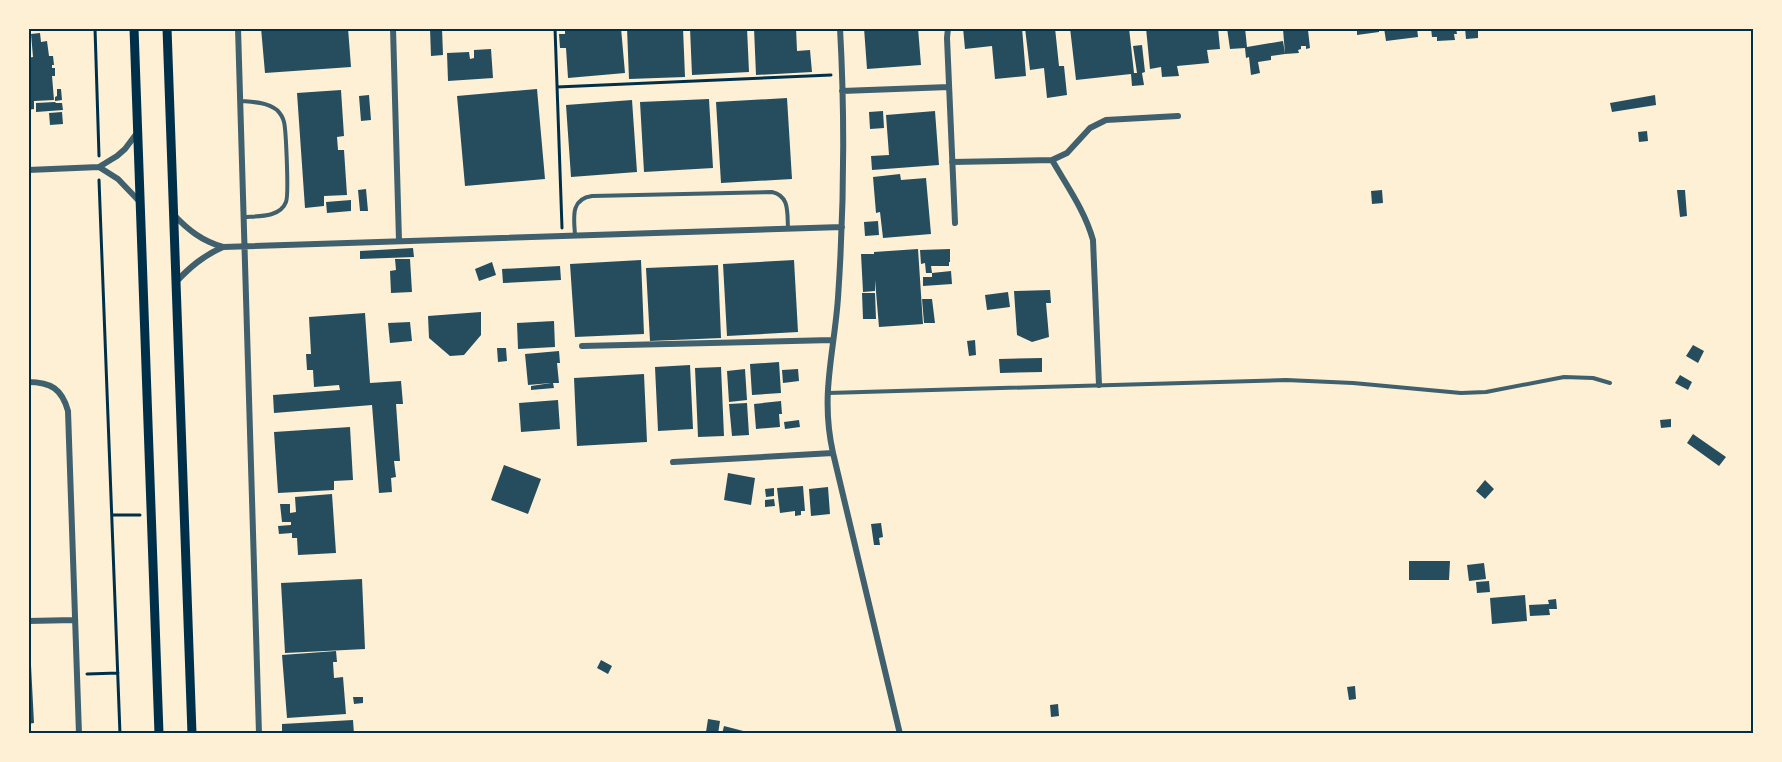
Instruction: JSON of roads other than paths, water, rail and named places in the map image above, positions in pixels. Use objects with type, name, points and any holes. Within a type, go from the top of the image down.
[{"type":"main road","points":[[134,28],[159,734]]},
{"type":"main road","points":[[167,28],[192,734]]},
{"type":"street","points":[[238,28],[259,734]]},
{"type":"street","points":[[393,28],[399,241]]},
{"type":"street","points":[[840,28],[842,227],[838,301],[827,393],[827,420],[900,734]]},
{"type":"street","points":[[948,28],[955,224]]},
{"type":"street","points":[[842,91],[949,87]]},
{"type":"street","points":[[952,162],[1052,160],[1067,153],[1090,128],[1106,120],[1178,116]]},
{"type":"street","points":[[28,170],[99,167],[117,156],[137,132]]},
{"type":"street","points":[[1052,160],[1083,214],[1093,240],[1099,385]]},
{"type":"street","points":[[99,167],[118,179],[141,203]]},
{"type":"street","points":[[173,214],[191,232],[223,247]]},
{"type":"street","points":[[176,282],[193,264],[223,247],[842,227]]},
{"type":"street","points":[[582,346],[832,340]]},
{"type":"street","points":[[28,382],[42,382],[58,391],[65,400],[68,411],[79,734]]},
{"type":"street","points":[[673,462],[833,453]]},
{"type":"street","points":[[28,621],[75,620]]},
{"type":"lane","points":[[240,100],[265,104],[278,111],[284,122],[287,156],[287,202],[281,209],[266,216],[244,217]]},
{"type":"lane","points":[[575,235],[576,205],[580,200],[592,196],[772,192],[778,193],[786,203],[788,228]]},
{"type":"lane","points":[[827,393],[1286,380],[1353,383],[1467,393],[1486,392],[1564,377],[1593,378],[1610,383]]}]
